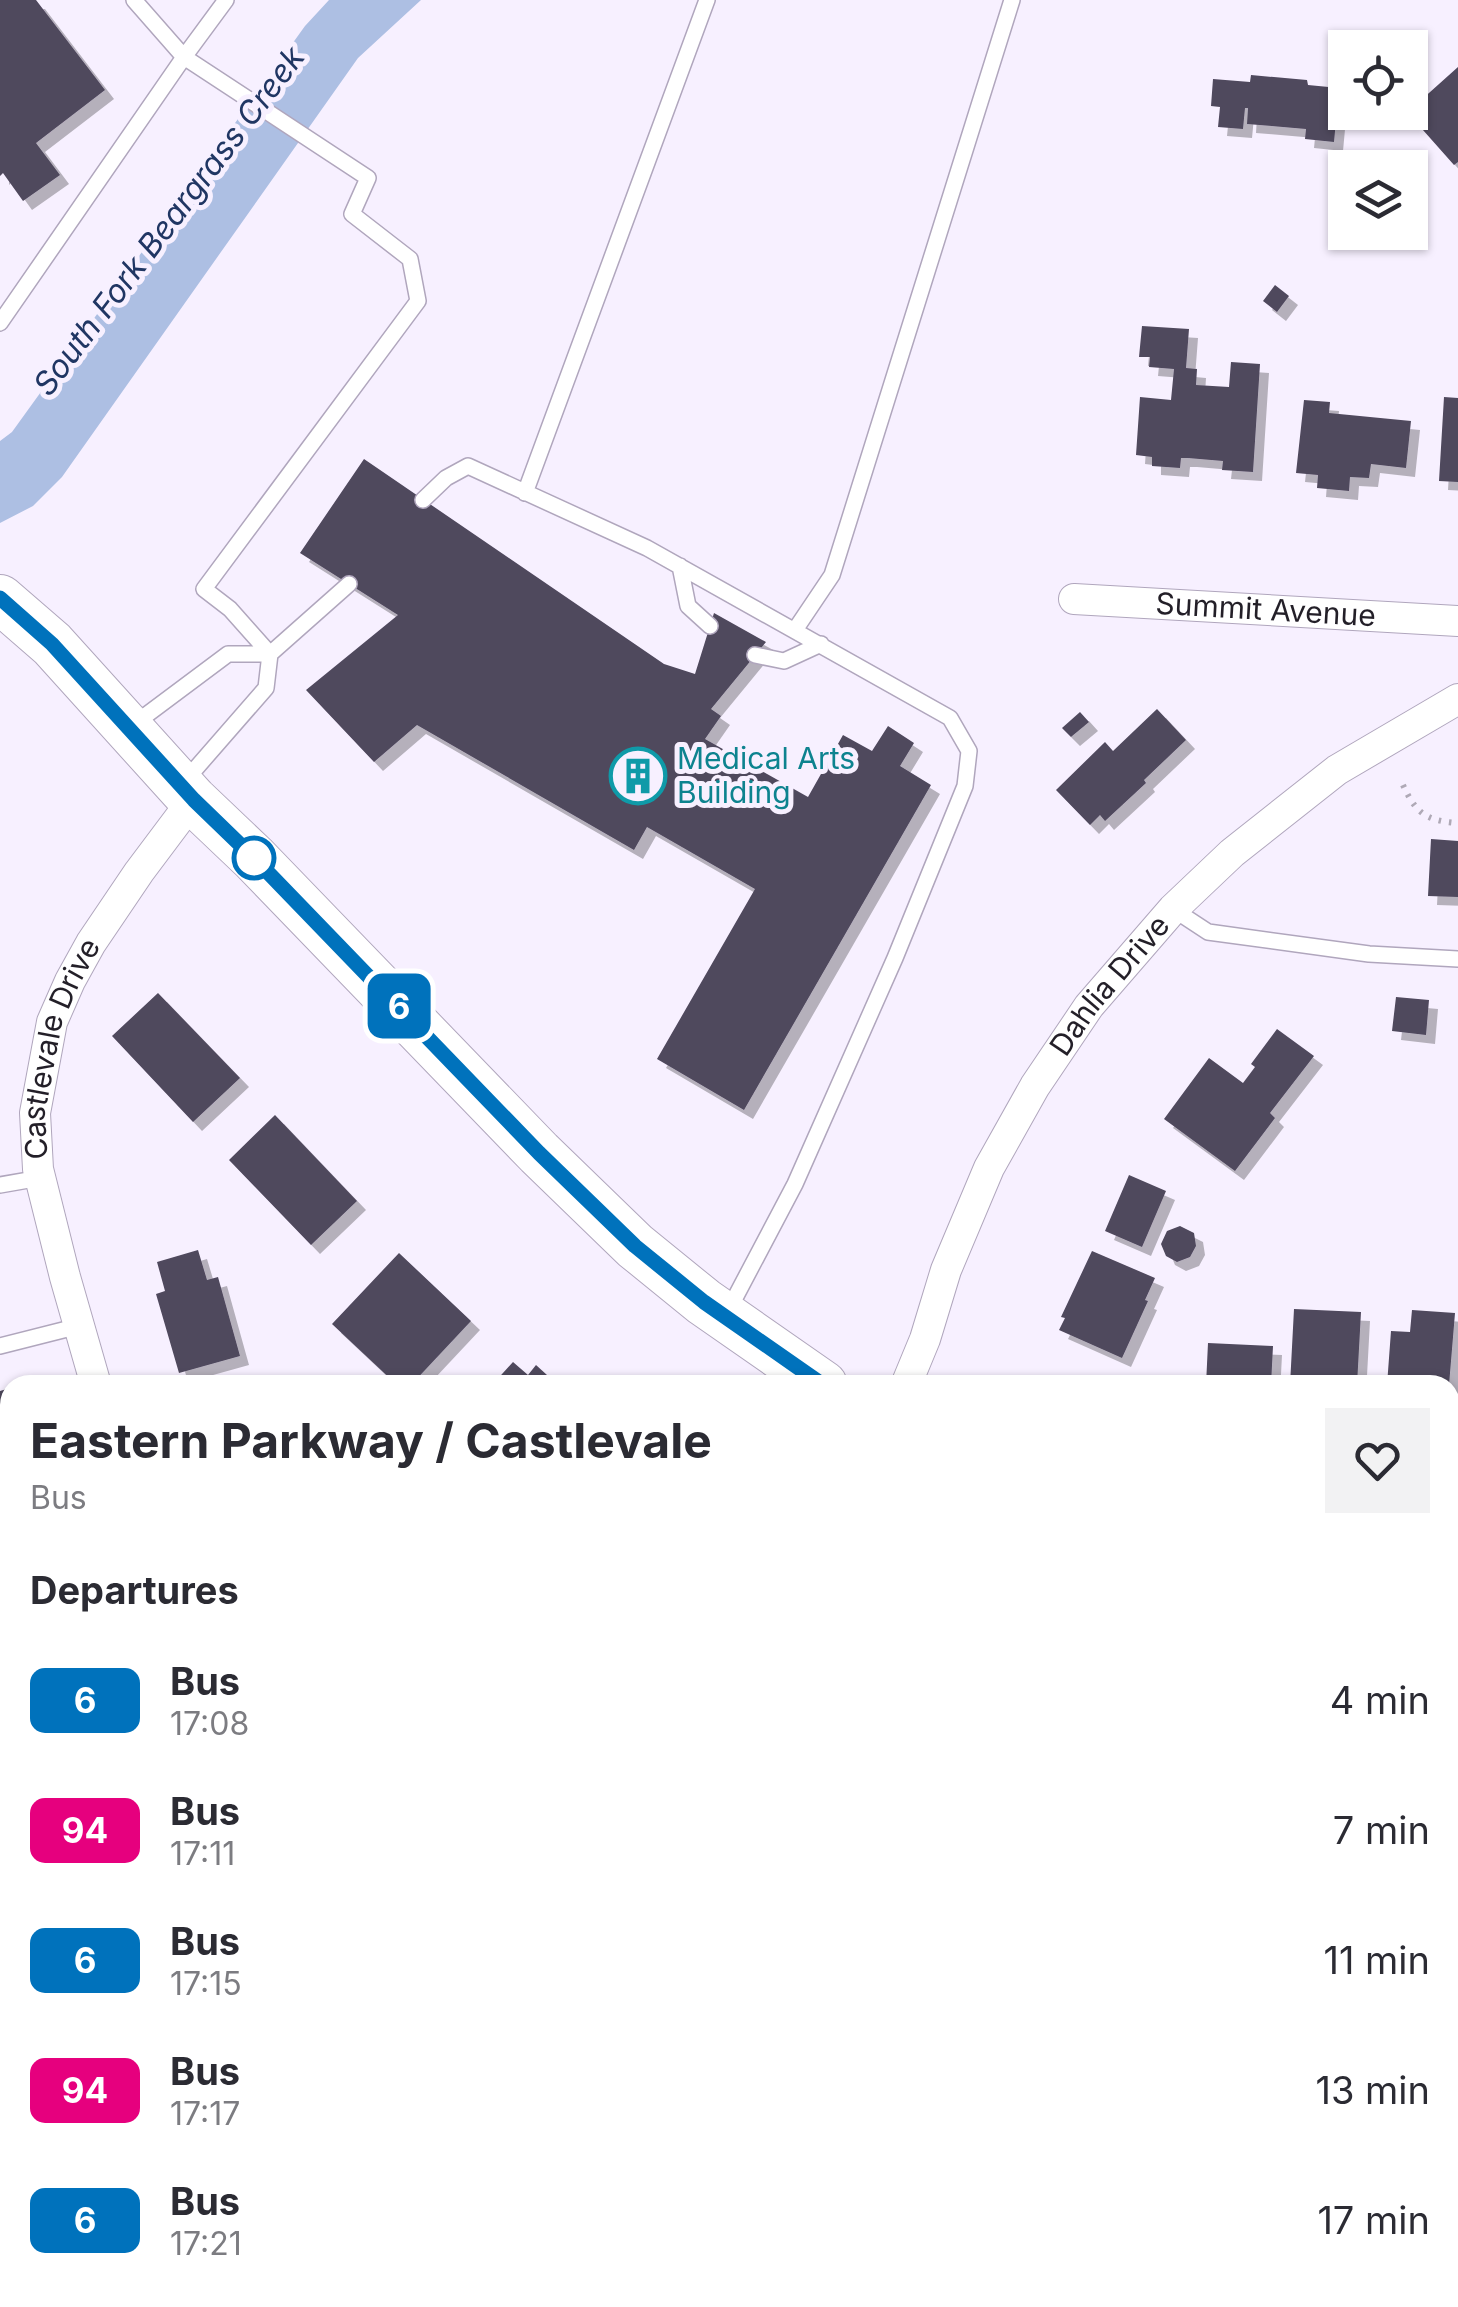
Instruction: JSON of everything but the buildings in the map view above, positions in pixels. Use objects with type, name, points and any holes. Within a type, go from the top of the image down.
[{"type":"main road","points":[[0,598],[52,644],[188,793],[539,1153],[635,1246],[725,1317],[809,1375]]},
{"type":"street","name":"Summit Avenue","points":[[1074,598],[1458,621]]},
{"type":"street","name":"Dahlia Drive","points":[[910,1375],[946,1270],[989,1168],[1035,1086],[1089,1006],[1173,909],[1232,853],[1337,770],[1458,699]]},
{"type":"street","name":"Castlevale Drive","points":[[93,1375],[40,1178],[35,1113],[52,1022],[70,981],[188,793]]},
{"type":"lane","points":[[134,0],[184,57],[368,178],[352,214],[410,260],[418,301],[204,589],[230,609],[270,654],[266,688],[188,793]]},
{"type":"lane","points":[[0,323],[226,0]]},
{"type":"lane","points":[[525,493],[706,0]]},
{"type":"lane","points":[[795,630],[832,575],[1012,0]]},
{"type":"lane","points":[[422,500],[446,478],[468,466],[647,548],[950,718],[969,751],[965,786],[894,958],[794,1184],[725,1317]]},
{"type":"lane","points":[[680,566],[688,606],[710,626]]},
{"type":"lane","points":[[130,728],[228,654],[270,654],[350,584]]},
{"type":"lane","points":[[755,655],[784,661],[821,644]]},
{"type":"lane","points":[[1173,909],[1208,932],[1369,954],[1458,958]]},
{"type":"lane","points":[[0,1185],[40,1178]]},
{"type":"lane","points":[[0,1346],[79,1326]]},
{"type":"path","points":[[1403,785],[1418,810],[1428,818],[1456,823]]},
{"type":"water","name":"South Fork Beargrass Creek","points":[[329,0],[421,0],[358,58],[62,477],[33,506],[0,523],[0,441],[12,432],[305,26]]},
{"type":"bus line","name":"6","points":[[0,598],[52,644],[194,800],[635,1246],[704,1302],[809,1375]]},
{"type":"place","name":"Medical Arts Building","points":[[638,776]]}]
